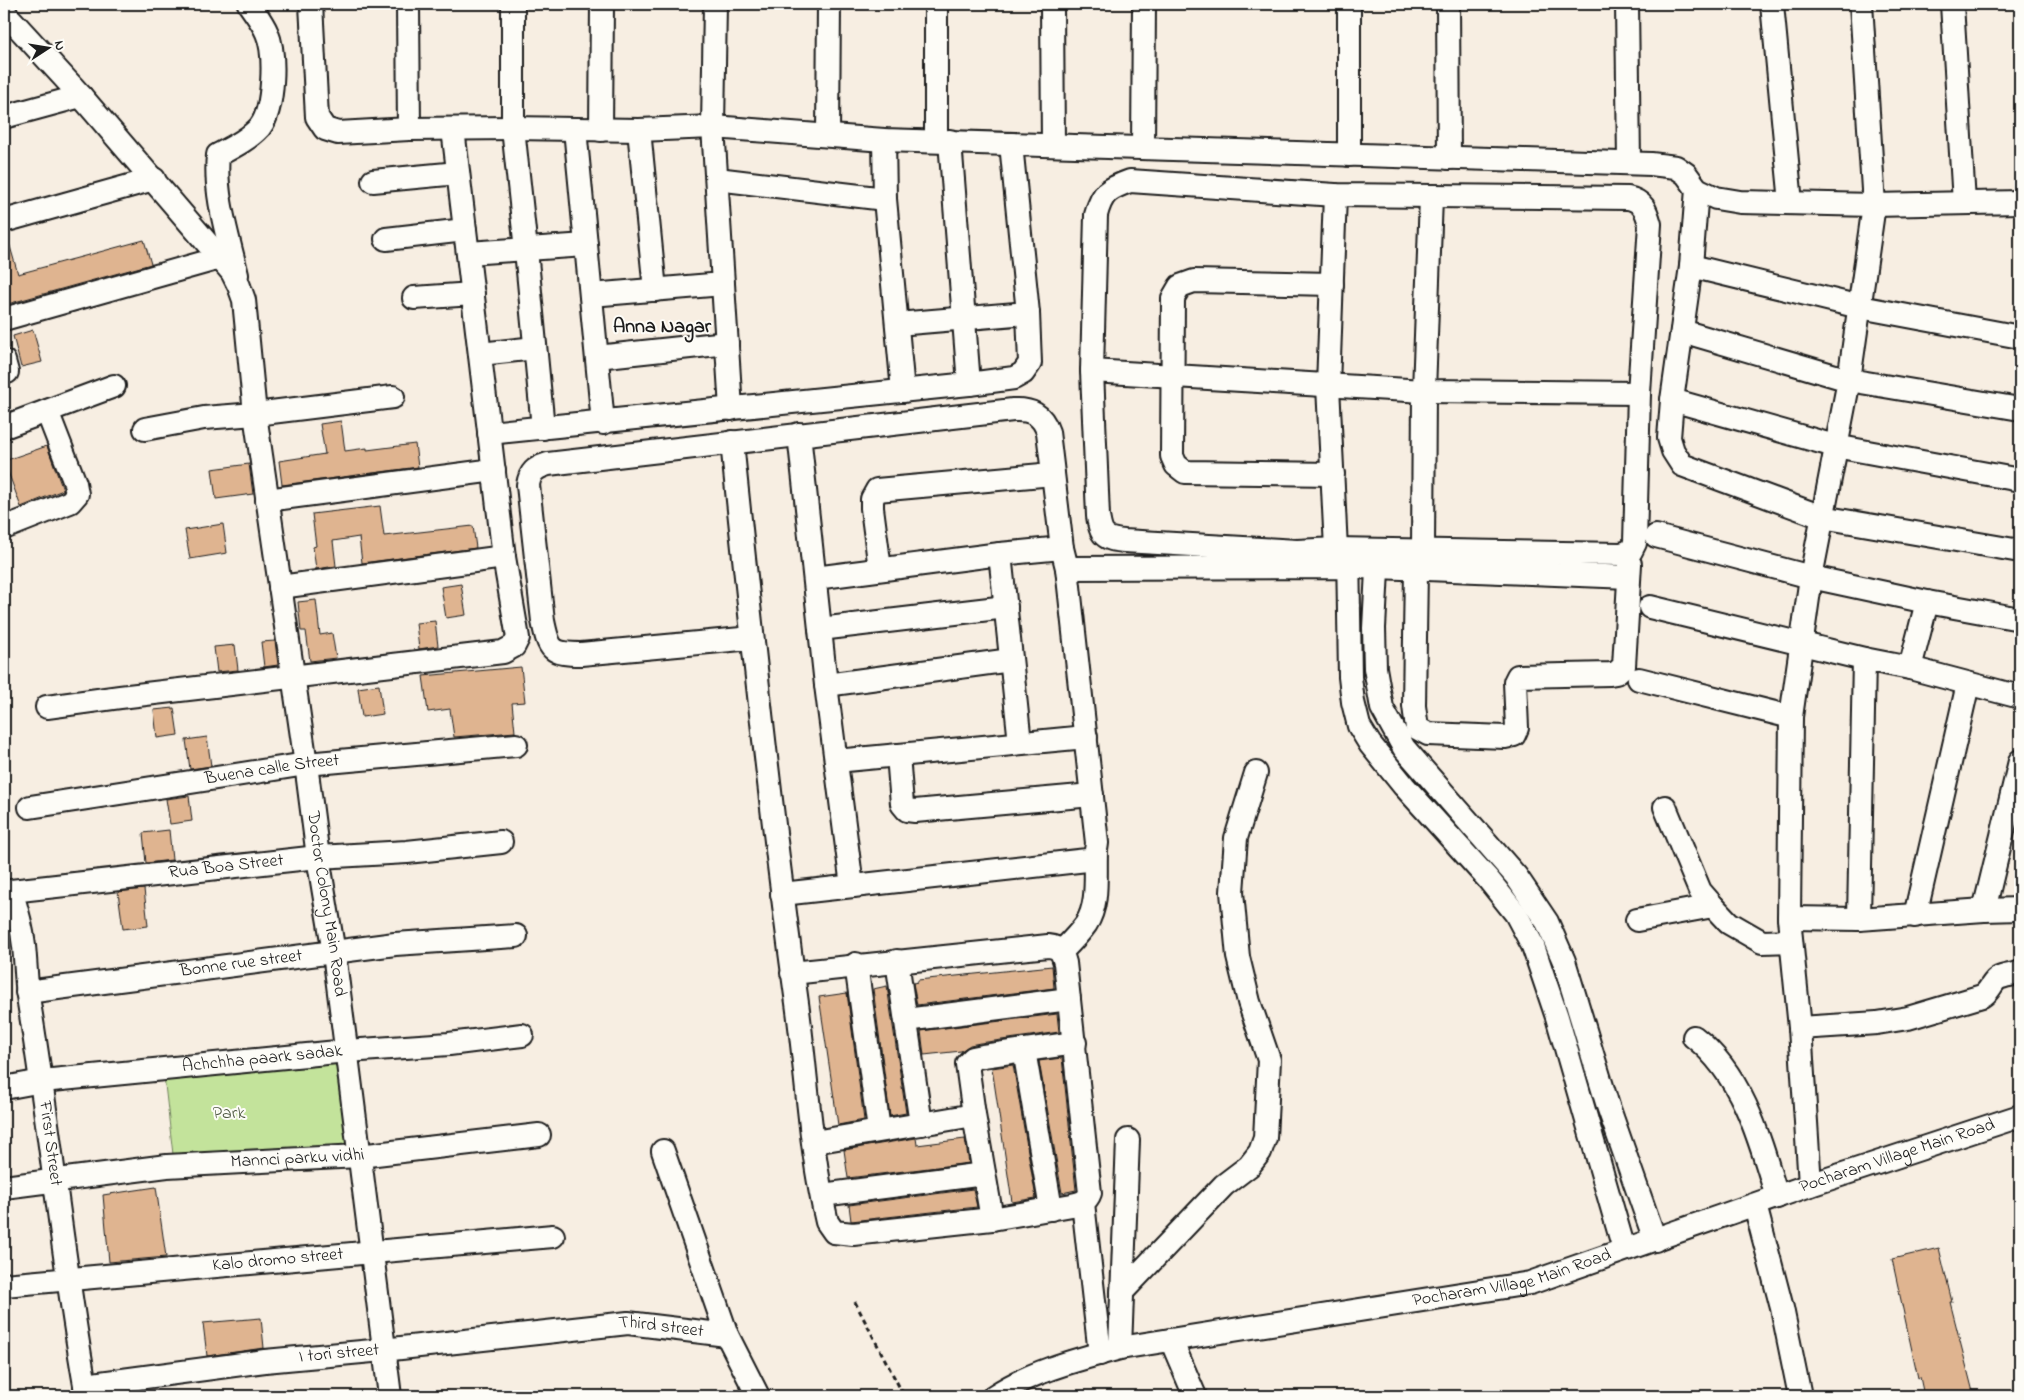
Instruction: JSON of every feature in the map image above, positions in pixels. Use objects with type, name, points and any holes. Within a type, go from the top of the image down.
[{"type":"street","name":"Doctor Colony Main Road","points":[[250,4],[268,34],[274,66],[270,98],[261,126],[246,139],[218,154],[216,176],[223,217],[244,300],[255,414],[318,858],[334,953],[390,1396]]},
{"type":"street","points":[[311,4],[317,116],[325,129],[338,133],[409,129],[639,130],[713,127],[884,140],[1629,163],[1676,167],[1686,174],[1697,189],[1716,198],[1740,202],[1874,205],[2020,202]]},
{"type":"street","points":[[408,4],[409,129]]},
{"type":"street","points":[[513,4],[513,128],[543,428]]},
{"type":"street","points":[[601,130],[602,4]]},
{"type":"street","points":[[714,4],[713,127],[731,409]]},
{"type":"street","points":[[828,136],[829,4]]},
{"type":"street","points":[[936,4],[943,141],[969,384]]},
{"type":"street","points":[[1052,4],[1053,145]]},
{"type":"street","points":[[1143,148],[1144,4]]},
{"type":"street","points":[[1349,4],[1349,155]]},
{"type":"street","points":[[1448,4],[1449,158]]},
{"type":"street","points":[[1627,4],[1629,163]]},
{"type":"street","points":[[1772,4],[1791,203]]},
{"type":"street","points":[[1810,1185],[1800,1028],[1789,918],[1791,717],[1800,643],[1811,577],[1849,380],[1874,205],[1861,4]]},
{"type":"street","points":[[1952,4],[1964,202]]},
{"type":"street","points":[[4,12],[154,180],[232,272],[239,286]]},
{"type":"street","points":[[4,117],[81,96]]},
{"type":"street","points":[[47,707],[504,652],[514,646],[518,638],[504,557],[453,129]]},
{"type":"street","points":[[575,129],[603,423]]},
{"type":"street","points":[[639,130],[655,290]]},
{"type":"street","points":[[884,140],[885,199],[903,391]]},
{"type":"street","points":[[489,433],[603,423],[1014,378],[1023,373],[1030,363],[1028,313],[1011,144]]},
{"type":"street","points":[[373,181],[458,173]]},
{"type":"street","points":[[717,179],[885,199]]},
{"type":"street","points":[[4,221],[154,180]]},
{"type":"street","points":[[1431,197],[1420,560],[1414,706],[1417,728],[1428,734],[1505,737],[1514,735],[1517,728],[1515,682],[1518,676],[1610,674],[1616,673],[1624,666],[1630,551],[1635,543],[1639,393],[1650,224],[1642,204],[1637,200],[1628,198],[1335,195],[1130,181],[1113,187],[1100,199],[1096,215],[1092,371],[1098,516],[1101,532],[1111,540],[1278,550],[1378,559],[1420,560],[1621,554],[1630,551]]},
{"type":"street","points":[[1697,189],[1691,266],[1672,400],[1669,438],[1682,465],[1822,518],[2020,551]]},
{"type":"street","points":[[1335,195],[1328,386],[1333,474],[1344,556],[1350,677],[1353,702],[1359,726],[1370,744],[1404,786],[1516,914],[1533,946],[1558,1017],[1624,1249]]},
{"type":"street","points":[[386,239],[465,230]]},
{"type":"street","points":[[468,253],[586,245]]},
{"type":"street","points":[[4,319],[220,258]]},
{"type":"street","points":[[1691,266],[1860,307],[2020,337]]},
{"type":"street","points":[[1332,284],[1194,281],[1180,286],[1173,298],[1172,456],[1176,465],[1185,472],[1333,474]]},
{"type":"street","points":[[591,296],[723,284]]},
{"type":"street","points":[[414,298],[473,294]]},
{"type":"street","points":[[897,324],[1028,313]]},
{"type":"street","points":[[1682,331],[1849,380],[2020,409]]},
{"type":"street","points":[[597,357],[727,343]]},
{"type":"street","points":[[480,354],[535,348]]},
{"type":"street","points":[[1092,371],[1424,391],[1639,393]]},
{"type":"street","points":[[4,427],[114,386]]},
{"type":"street","points":[[145,429],[204,418],[255,414],[393,397]]},
{"type":"street","points":[[1672,400],[1835,446],[2020,480]]},
{"type":"street","points":[[752,638],[581,654],[562,654],[556,651],[547,640],[543,621],[528,485],[529,476],[534,470],[548,464],[799,434],[1024,410],[1034,412],[1042,418],[1046,424],[1064,558],[1097,842],[1095,899],[1092,911],[1086,924],[1062,951]]},
{"type":"street","points":[[4,528],[70,502],[77,494],[47,411]]},
{"type":"street","points":[[799,434],[826,685],[852,886]]},
{"type":"street","points":[[732,442],[752,638],[782,894],[792,973],[814,1142],[827,1222],[834,1232],[843,1234],[992,1219],[1083,1203],[1088,1198],[1090,1193],[1075,1043],[1062,951],[1056,947],[1048,946],[856,964],[792,973]]},
{"type":"street","points":[[267,500],[494,470]]},
{"type":"street","points":[[880,569],[872,508],[872,499],[877,490],[1053,474]]},
{"type":"street","points":[[1656,536],[1811,577],[1927,602],[2020,619]]},
{"type":"street","points":[[815,578],[1000,554],[1064,558],[1344,556]]},
{"type":"street","points":[[1000,554],[1020,743]]},
{"type":"street","points":[[280,587],[504,557]]},
{"type":"street","points":[[1378,559],[1374,636],[1376,668],[1382,708],[1404,748],[1516,876],[1547,922],[1564,961],[1608,1106],[1655,1240]]},
{"type":"street","points":[[1420,560],[1629,578]]},
{"type":"street","points":[[1910,668],[1927,602]]},
{"type":"street","points":[[820,629],[1006,607]]},
{"type":"street","points":[[1650,607],[1864,659],[1910,668],[2020,697]]},
{"type":"street","points":[[1859,919],[1864,659]]},
{"type":"street","points":[[826,685],[1011,660]]},
{"type":"street","points":[[1639,679],[1791,717]]},
{"type":"street","points":[[1915,916],[1968,684]]},
{"type":"street","points":[[836,761],[1086,737]]},
{"type":"street","name":"Buena calle Street","points":[[30,807],[306,764],[516,744]]},
{"type":"street","points":[[898,755],[902,804],[906,810],[915,811],[1092,795]]},
{"type":"street","points":[[1984,910],[2020,761]]},
{"type":"street","points":[[1122,1292],[1224,1186],[1249,1166],[1260,1152],[1265,1138],[1269,1060],[1238,957],[1232,892],[1236,838],[1256,773]]},
{"type":"street","points":[[1665,807],[1700,891],[1713,906],[1729,923],[1762,942],[1791,941]]},
{"type":"street","name":"Rua Boa Street","points":[[8,892],[318,858],[407,852],[502,842]]},
{"type":"street","points":[[782,894],[1087,860],[1096,854]]},
{"type":"street","name":"First Street","points":[[8,892],[21,927],[27,992],[42,1081],[68,1280],[86,1390]]},
{"type":"street","points":[[1637,920],[1713,906]]},
{"type":"street","points":[[1789,918],[1859,919],[1984,910],[2020,910]]},
{"type":"street","name":"Bonne rue street","points":[[27,992],[396,944],[516,936]]},
{"type":"street","points":[[897,960],[921,1124]]},
{"type":"street","points":[[856,964],[879,1130]]},
{"type":"street","points":[[1800,1028],[1877,1023],[1908,1018],[1982,996],[2000,978],[2020,972]]},
{"type":"street","points":[[906,1020],[1069,999]]},
{"type":"street","name":"Achchha paark sadak","points":[[4,1088],[42,1081],[347,1051],[449,1044],[522,1035]]},
{"type":"street","points":[[1694,1037],[1710,1049],[1722,1065],[1748,1110],[1756,1129],[1777,1197]]},
{"type":"street","points":[[992,1219],[967,1069],[970,1060],[983,1056],[1075,1043]]},
{"type":"street","points":[[1024,1050],[1051,1209]]},
{"type":"street","points":[[814,1142],[974,1115]]},
{"type":"street","name":"Pocharam Village Main Road","points":[[994,1396],[1036,1374],[1065,1363],[1110,1351],[1530,1283],[1810,1185],[2020,1116]]},
{"type":"street","name":"Mannci parku vidhi","points":[[4,1187],[167,1166],[359,1156],[539,1135]]},
{"type":"street","points":[[1110,1351],[1122,1292],[1128,1140]]},
{"type":"street","points":[[663,1151],[727,1335],[758,1396]]},
{"type":"street","points":[[822,1195],[984,1174]]},
{"type":"street","points":[[1083,1203],[1110,1351]]},
{"type":"street","points":[[1755,1205],[1782,1308],[1800,1396]]},
{"type":"street","name":"Kalo dromo street","points":[[4,1285],[553,1236]]},
{"type":"street","name":"Third street","points":[[595,1326],[628,1323],[727,1335]]},
{"type":"street","name":"I tori street","points":[[86,1390],[265,1361],[383,1350],[595,1326]]},
{"type":"street","points":[[1171,1340],[1195,1396]]},
{"type":"path","points":[[855,1302],[904,1396]]},
{"type":"green space","name":"Park","points":[[342,1061],[352,1147],[174,1163],[164,1076]]},
{"type":"building","points":[[7,236],[18,274],[144,240],[151,264],[4,305],[4,237]]},
{"type":"building","points":[[33,330],[42,362],[21,367],[13,336]]},
{"type":"building","points":[[341,421],[345,451],[415,444],[418,467],[282,485],[279,461],[325,454],[320,424]]},
{"type":"building","points":[[47,446],[63,490],[21,507],[4,461]]},
{"type":"building","points":[[249,464],[253,494],[216,499],[212,469]]},
{"type":"building","points":[[380,506],[384,536],[473,526],[476,548],[362,563],[359,537],[333,541],[336,566],[316,569],[313,547],[316,546],[312,514]]},
{"type":"building","points":[[223,524],[227,553],[190,559],[185,530]]},
{"type":"building","points":[[461,584],[466,615],[446,618],[441,587]]},
{"type":"building","points":[[316,600],[320,635],[332,633],[336,658],[310,661],[306,631],[301,631],[298,602]]},
{"type":"building","points":[[435,621],[438,646],[419,649],[416,623]]},
{"type":"building","points":[[275,641],[278,665],[264,667],[261,642]]},
{"type":"building","points":[[235,645],[238,670],[217,672],[214,647]]},
{"type":"building","points":[[521,667],[525,702],[512,703],[515,732],[454,737],[450,709],[428,712],[423,676]]},
{"type":"building","points":[[379,685],[383,714],[362,717],[358,688]]},
{"type":"building","points":[[174,708],[178,735],[157,738],[154,710]]},
{"type":"building","points":[[207,737],[211,766],[190,769],[186,740]]},
{"type":"building","points":[[189,796],[192,821],[170,824],[166,799]]},
{"type":"building","points":[[169,830],[172,860],[146,863],[143,833]]},
{"type":"building","points":[[144,889],[148,926],[123,929],[118,892]]},
{"type":"building","points":[[1052,966],[1054,988],[917,1005],[913,983],[918,982],[918,980]]},
{"type":"building","points":[[887,986],[906,1113],[890,1116],[873,989]]},
{"type":"building","points":[[847,993],[864,1120],[838,1125],[819,997]]},
{"type":"building","points":[[1057,1014],[1059,1032],[980,1043],[970,1045],[961,1051],[924,1055],[921,1031]]},
{"type":"building","points":[[1062,1058],[1076,1190],[1062,1193],[1039,1061]]},
{"type":"building","points":[[1013,1065],[1036,1198],[1012,1202],[992,1068]]},
{"type":"building","points":[[916,1138],[917,1145],[965,1139],[969,1163],[848,1178],[844,1150]]},
{"type":"building","points":[[156,1187],[166,1257],[109,1262],[103,1195]]},
{"type":"building","points":[[973,1189],[977,1207],[851,1221],[849,1205]]},
{"type":"building","points":[[1939,1248],[1952,1302],[1950,1302],[1974,1396],[1924,1396],[1920,1377],[1918,1378],[1892,1259]]},
{"type":"building","points":[[261,1318],[264,1348],[207,1356],[203,1323]]},
{"type":"district","name":"Anna Nagar","points":[[662,327]]}]
